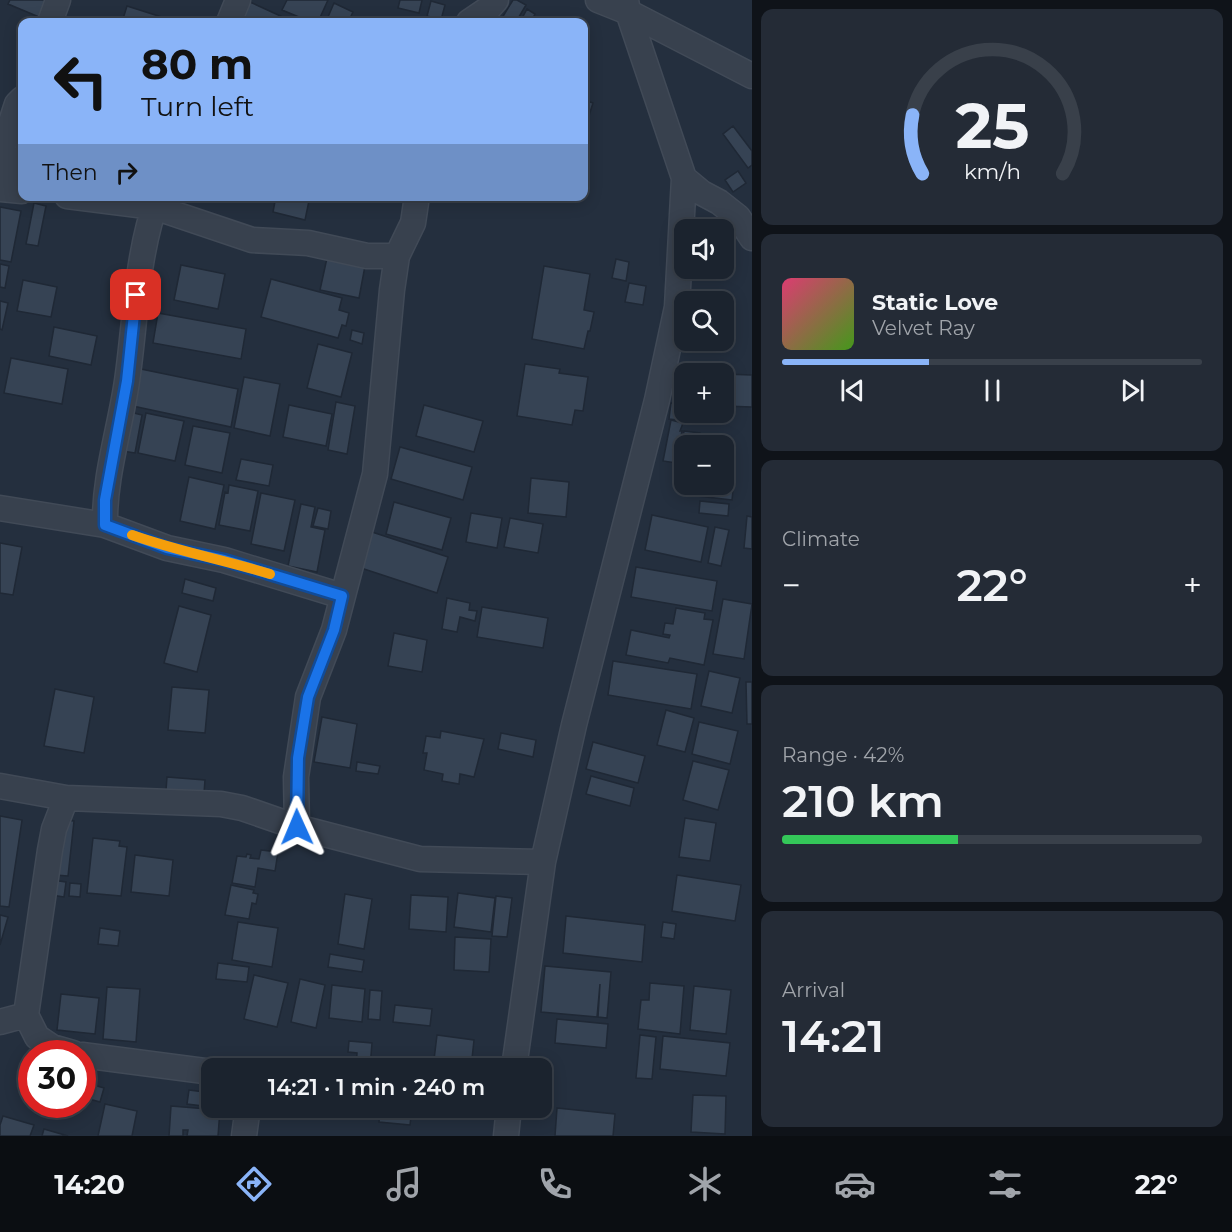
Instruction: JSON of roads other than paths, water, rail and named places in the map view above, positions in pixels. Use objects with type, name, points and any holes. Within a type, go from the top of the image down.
[{"type":"street","points":[[51,18],[58,0]]},
{"type":"street","points":[[231,18],[238,0]]},
{"type":"street","points":[[475,18],[496,0]]},
{"type":"street","points":[[598,0],[627,6],[752,76]]},
{"type":"street","points":[[515,1058],[543,862],[574,725],[657,400],[677,307],[684,178],[627,6]]},
{"type":"street","points":[[0,180],[9,167],[3,147],[18,103]]},
{"type":"street","points":[[684,178],[738,217],[752,238]]},
{"type":"street","points":[[0,189],[18,191]]},
{"type":"street","points":[[297,827],[298,758],[308,697],[334,630],[375,474],[397,256],[413,223],[416,201]]},
{"type":"street","points":[[105,525],[105,500],[127,381],[141,261],[146,234],[156,202],[252,240],[308,243],[367,256],[397,256]]},
{"type":"street","points":[[0,508],[105,525],[167,548],[224,560],[342,596]]},
{"type":"street","points":[[0,786],[66,798],[221,804],[297,827],[420,859],[543,862]]},
{"type":"street","points":[[42,1040],[37,1037],[26,1015],[50,850],[54,829],[66,798]]},
{"type":"street","points":[[0,1023],[26,1015]]},
{"type":"street","points":[[96,1057],[201,1071]]},
{"type":"street","points":[[244,1136],[246,1118]]},
{"type":"street","points":[[506,1136],[507,1118]]}]
